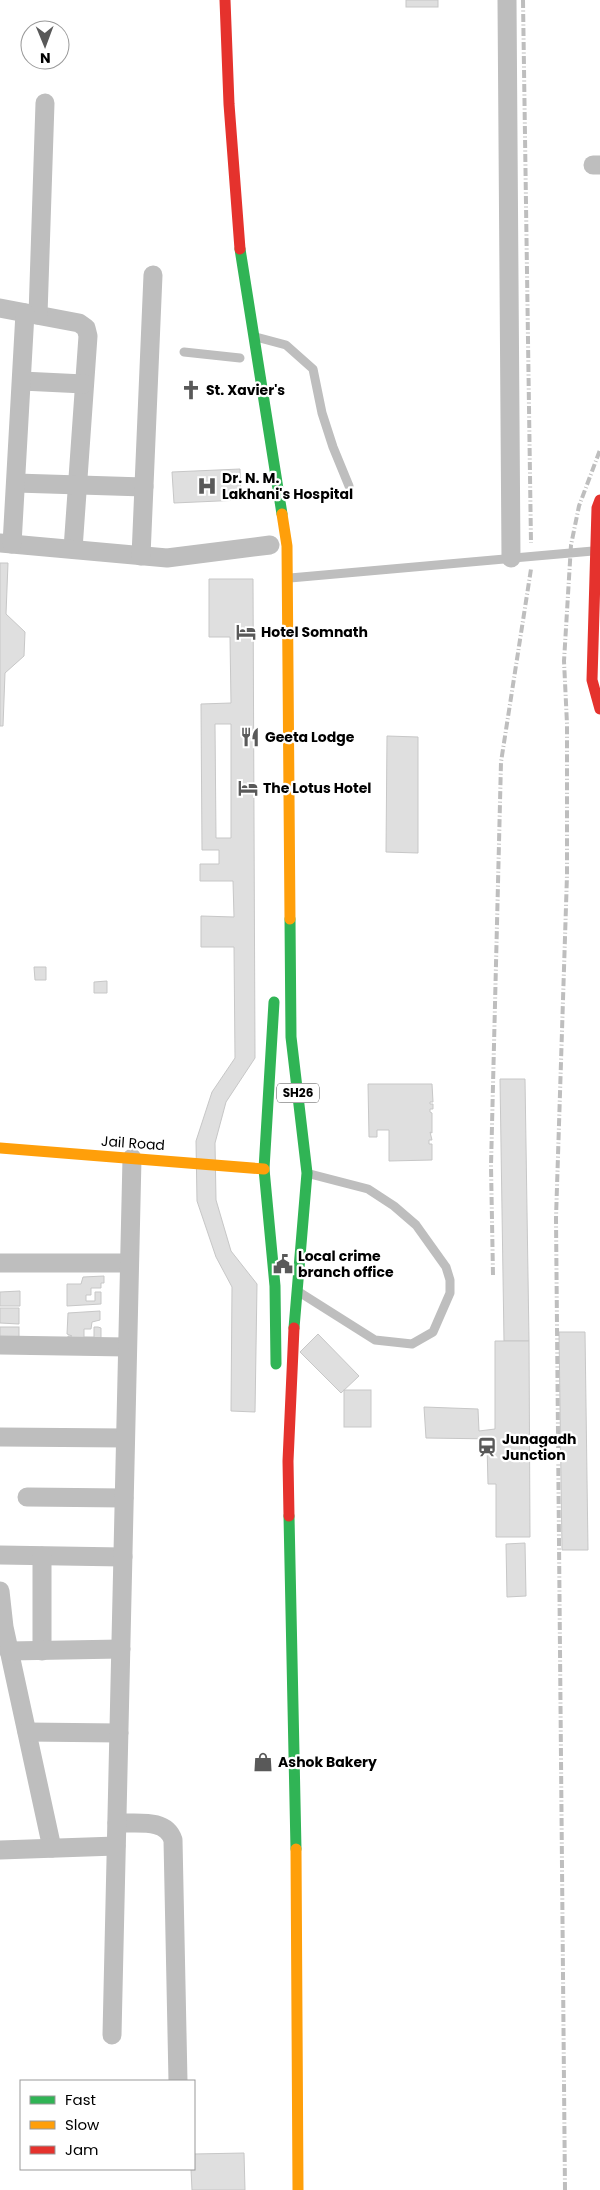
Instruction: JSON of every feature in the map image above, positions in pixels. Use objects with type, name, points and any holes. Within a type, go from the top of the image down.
[{"type":"main road","points":[[214,0],[220,141]]},
{"type":"main road","name":"SH26","points":[[225,0],[229,104],[240,253],[287,546],[291,1037],[307,1173],[299,1207],[288,1461],[295,1772],[298,2190]]},
{"type":"main road","points":[[600,500],[597,508],[592,680],[600,709]]},
{"type":"main road","name":"SH26","points":[[275,986],[276,1105],[264,1170],[271,1207],[275,1286],[276,1373]]},
{"type":"main road","points":[[276,1105],[299,1106]]},
{"type":"main road","name":"Jail Road","points":[[0,1148],[264,1170]]},
{"type":"main road","points":[[277,1441],[281,1716]]},
{"type":"street","points":[[507,0],[511,558]]},
{"type":"street","points":[[45,103],[32,314],[22,380],[16,483],[6,543],[167,558],[270,545]]},
{"type":"street","points":[[141,556],[153,275]]},
{"type":"street","points":[[0,308],[79,323],[86,328],[88,336],[73,549]]},
{"type":"street","points":[[22,380],[84,384]]},
{"type":"street","points":[[16,483],[144,488]]},
{"type":"street","points":[[112,2035],[132,1158]]},
{"type":"street","points":[[0,1262],[129,1263]]},
{"type":"street","points":[[0,1346],[127,1347]]},
{"type":"street","points":[[0,1437],[125,1438]]},
{"type":"street","points":[[27,1497],[124,1498]]},
{"type":"street","points":[[0,1554],[123,1557]]},
{"type":"street","points":[[42,1556],[42,1651]]},
{"type":"street","points":[[0,1591],[4,1627],[52,1848]]},
{"type":"street","points":[[10,1651],[121,1649]]},
{"type":"street","points":[[27,1732],[119,1733]]},
{"type":"street","points":[[117,1823],[161,1825],[170,1831],[173,1840],[178,2080]]},
{"type":"street","points":[[0,1850],[116,1846]]},
{"type":"lane","points":[[254,337],[286,345],[313,369],[322,413],[349,486]]},
{"type":"lane","points":[[184,352],[240,358]]},
{"type":"lane","points":[[274,579],[511,558],[597,542]]},
{"type":"lane","points":[[296,1290],[375,1340],[412,1344],[433,1332],[450,1294],[450,1280],[446,1267],[416,1225],[394,1206],[368,1189],[307,1173]]},
{"type":"building","points":[[406,0],[438,0],[438,7],[406,7]]},
{"type":"building","points":[[240,469],[241,500],[174,503],[172,472]]},
{"type":"building","points":[[0,563],[8,563],[6,614],[25,632],[24,656],[5,673],[3,726],[0,726]]},
{"type":"building","points":[[209,579],[253,579],[255,1058],[226,1102],[215,1143],[216,1200],[231,1251],[257,1284],[255,1412],[231,1411],[232,1287],[216,1257],[197,1201],[196,1141],[212,1092],[235,1058],[234,947],[201,947],[201,916],[234,917],[233,881],[200,881],[200,864],[219,864],[219,850],[202,850],[201,704],[231,703],[230,637],[209,637]],"holes":[[[215,724],[231,724],[231,838],[216,838]]]},
{"type":"building","points":[[387,736],[418,737],[418,853],[386,852]]},
{"type":"building","points":[[34,967],[46,967],[46,980],[35,980]]},
{"type":"building","points":[[107,981],[107,993],[94,993],[94,982]]},
{"type":"building","points":[[500,1079],[525,1079],[529,1341],[504,1341]]},
{"type":"building","points":[[368,1084],[432,1084],[433,1102],[430,1102],[430,1104],[433,1104],[433,1109],[430,1109],[430,1112],[432,1113],[432,1133],[430,1132],[432,1140],[429,1140],[429,1144],[432,1144],[432,1160],[389,1161],[389,1130],[377,1130],[377,1137],[369,1137]]},
{"type":"building","points":[[104,1276],[104,1283],[101,1283],[101,1288],[91,1288],[91,1295],[86,1295],[86,1301],[95,1301],[95,1292],[101,1292],[101,1304],[67,1306],[67,1284],[81,1284],[83,1277]]},
{"type":"building","points":[[20,1291],[20,1306],[0,1306],[0,1292]]},
{"type":"building","points":[[0,1308],[19,1308],[19,1324],[0,1323]]},
{"type":"building","points":[[100,1311],[100,1320],[92,1322],[91,1329],[84,1329],[84,1337],[94,1337],[94,1327],[98,1327],[101,1328],[101,1339],[68,1338],[68,1336],[72,1336],[67,1334],[68,1313]]},
{"type":"building","points":[[0,1327],[19,1327],[19,1342],[0,1342]]},
{"type":"building","points":[[559,1332],[585,1332],[588,1550],[562,1550]]},
{"type":"building","points":[[318,1334],[359,1376],[341,1393],[300,1352]]},
{"type":"building","points":[[495,1341],[529,1341],[530,1537],[496,1537],[496,1484],[488,1484],[487,1445],[496,1445],[496,1439],[426,1438],[424,1407],[478,1409],[479,1431],[495,1429]]},
{"type":"building","points":[[344,1390],[371,1390],[371,1427],[344,1427]]},
{"type":"building","points":[[525,1543],[526,1596],[507,1597],[506,1544]]},
{"type":"building","points":[[244,2153],[245,2190],[192,2190],[191,2170],[195,2170],[195,2154]]},
{"type":"railway","points":[[523,0],[531,543]]},
{"type":"railway","points":[[565,2190],[556,1218],[567,875],[567,724],[564,661],[571,545],[579,506],[600,450]]},
{"type":"railway","points":[[493,1275],[491,1166],[501,762],[531,569]]},
{"type":"traffic: fast","points":[[240,249],[282,514]]},
{"type":"traffic: fast","points":[[290,919],[291,1037],[307,1173],[294,1328]]},
{"type":"traffic: fast","points":[[274,1002],[264,1169],[275,1286],[276,1364]]},
{"type":"traffic: fast","points":[[289,1516],[296,1849]]},
{"type":"traffic: slow","points":[[282,514],[287,546],[290,919]]},
{"type":"traffic: slow","points":[[0,1148],[264,1169]]},
{"type":"traffic: slow","points":[[296,1849],[298,2190]]},
{"type":"traffic: jam","points":[[225,0],[229,104],[240,249]]},
{"type":"traffic: jam","points":[[600,500],[597,508],[592,680],[600,709]]},
{"type":"traffic: jam","points":[[289,1516],[288,1461],[294,1328]]},
{"type":"place","name":"St. Xavier's","points":[[191,390]]},
{"type":"place","name":"Dr. N. M. Lakhani's Hospital","points":[[207,486]]},
{"type":"place","name":"Hotel Somnath","points":[[246,632]]},
{"type":"place","name":"Geeta Lodge","points":[[250,737]]},
{"type":"place","name":"The Lotus Hotel","points":[[248,788]]},
{"type":"place","name":"Local crime branch office","points":[[283,1264]]},
{"type":"place","name":"Junagadh Junction","points":[[487,1447]]},
{"type":"place","name":"Ashok Bakery","points":[[263,1762]]}]
